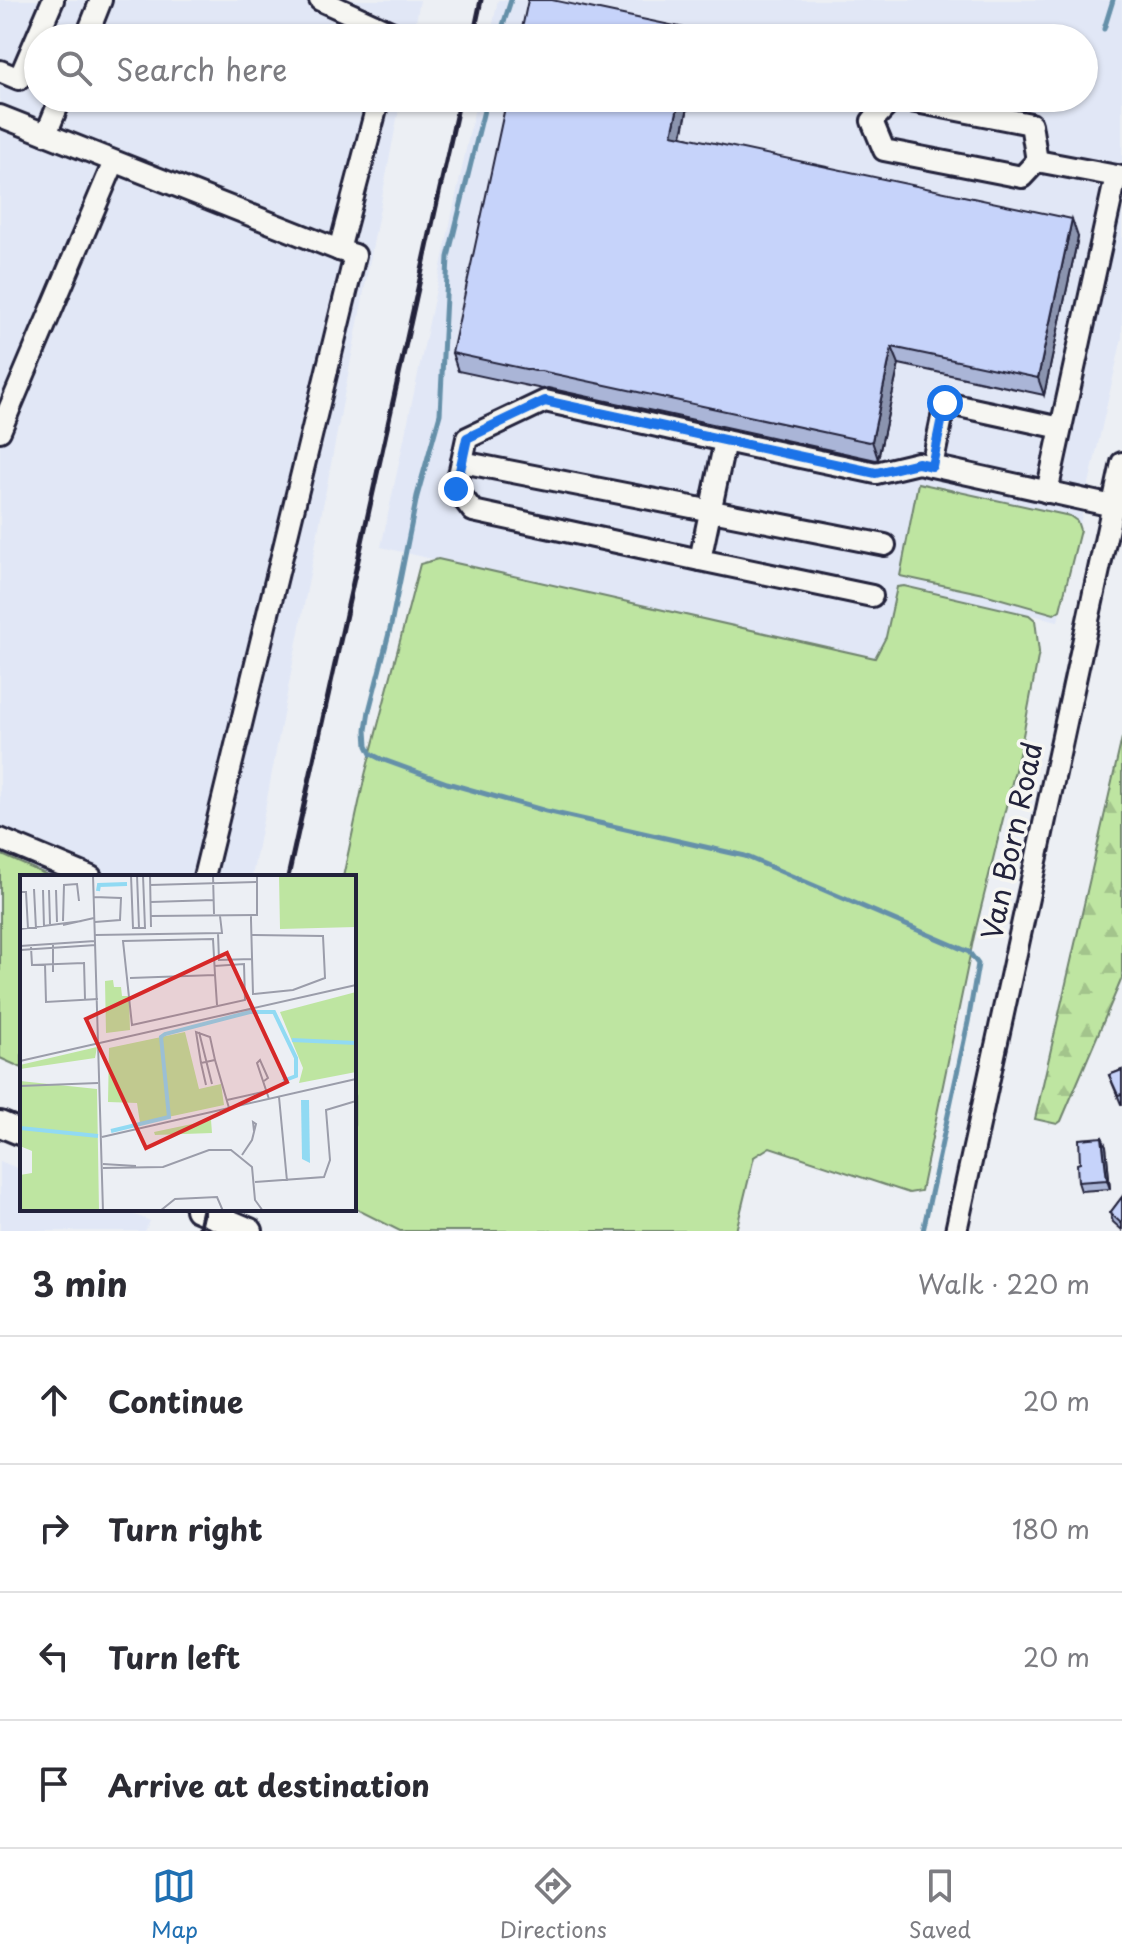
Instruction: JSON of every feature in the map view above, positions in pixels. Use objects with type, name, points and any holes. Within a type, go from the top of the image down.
[{"type":"main road","points":[[0,1124],[20,1132]]},
{"type":"main road","points":[[203,1211],[250,1231]]},
{"type":"street","points":[[43,24],[53,0]]},
{"type":"street","points":[[92,24],[101,0]]},
{"type":"street","points":[[320,0],[373,24]]},
{"type":"street","points":[[0,71],[19,79],[24,67]]},
{"type":"street","points":[[46,134],[55,112]]},
{"type":"street","points":[[339,250],[375,112]]},
{"type":"street","points":[[881,112],[872,121],[884,150],[1022,177],[1037,161]]},
{"type":"street","points":[[968,112],[1031,124],[1037,161]]},
{"type":"street","points":[[0,116],[355,255],[204,875]]},
{"type":"street","points":[[1037,161],[1119,176],[1047,492]]},
{"type":"street","points":[[0,431],[114,162]]},
{"type":"street","points":[[872,596],[473,511],[456,489],[467,438],[545,401],[876,473],[918,463],[1113,506]]},
{"type":"street","points":[[932,466],[945,403],[1061,428]]},
{"type":"street","points":[[700,560],[725,441]]},
{"type":"street","points":[[462,462],[885,545]]},
{"type":"street","name":"Van Born Road","points":[[956,1231],[1122,463]]},
{"type":"street","points":[[0,839],[86,875]]},
{"type":"shaded area","points":[[0,0],[420,0],[416,24],[24,24],[24,112],[398,112],[252,875],[47,875],[0,854]]},
{"type":"shaded area","points":[[498,0],[1122,0],[1122,338],[1058,621],[904,586],[888,666],[381,547],[474,112],[1098,112],[1098,24],[493,24]]},
{"type":"shaded area","points":[[0,1161],[20,1169],[20,1211],[125,1211],[150,1221],[145,1231],[0,1231]]},
{"type":"green space","points":[[918,483],[1070,516],[1077,521],[1080,530],[1060,610],[1054,614],[984,594],[900,576]]},
{"type":"green space","points":[[438,559],[875,658],[886,637],[897,587],[904,586],[1029,615],[1035,620],[1039,652],[1021,746],[974,936],[921,1191],[909,1193],[770,1147],[754,1157],[736,1231],[400,1231],[356,1209],[356,875],[343,875],[365,775],[420,564]]},
{"type":"green space","points":[[1122,738],[1122,978],[1061,1121],[1057,1124],[1035,1119]]},
{"type":"green space","points":[[0,854],[47,875],[20,875],[20,1067],[0,1058]]},
{"type":"building","points":[[528,0],[552,0],[666,24],[523,24]]},
{"type":"building","points":[[504,112],[677,112],[672,134],[1072,219],[1038,378],[892,347],[872,441],[869,442],[452,353]]},
{"type":"building","points":[[1122,1070],[1122,1094],[1118,1095],[1109,1075]]},
{"type":"building","points":[[1102,1137],[1107,1180],[1078,1182],[1079,1139]]},
{"type":"building","points":[[1122,1197],[1122,1224],[1110,1213]]},
{"type":"waterway","points":[[503,24],[511,0]]},
{"type":"waterway","points":[[1104,29],[1113,0]]},
{"type":"waterway","points":[[484,112],[448,257],[440,414],[417,496],[391,625],[369,711],[367,746],[371,754],[381,759],[447,783],[546,811],[745,856],[969,952],[978,964],[923,1231]]},
{"type":"railway","points":[[476,24],[481,0]]},
{"type":"railway","points":[[288,875],[457,112]]},
{"type":"railway","points":[[199,1231],[204,1211]]},
{"type":"route","points":[[456,489],[467,438],[545,401],[876,473],[918,463],[932,466],[945,403]]}]
